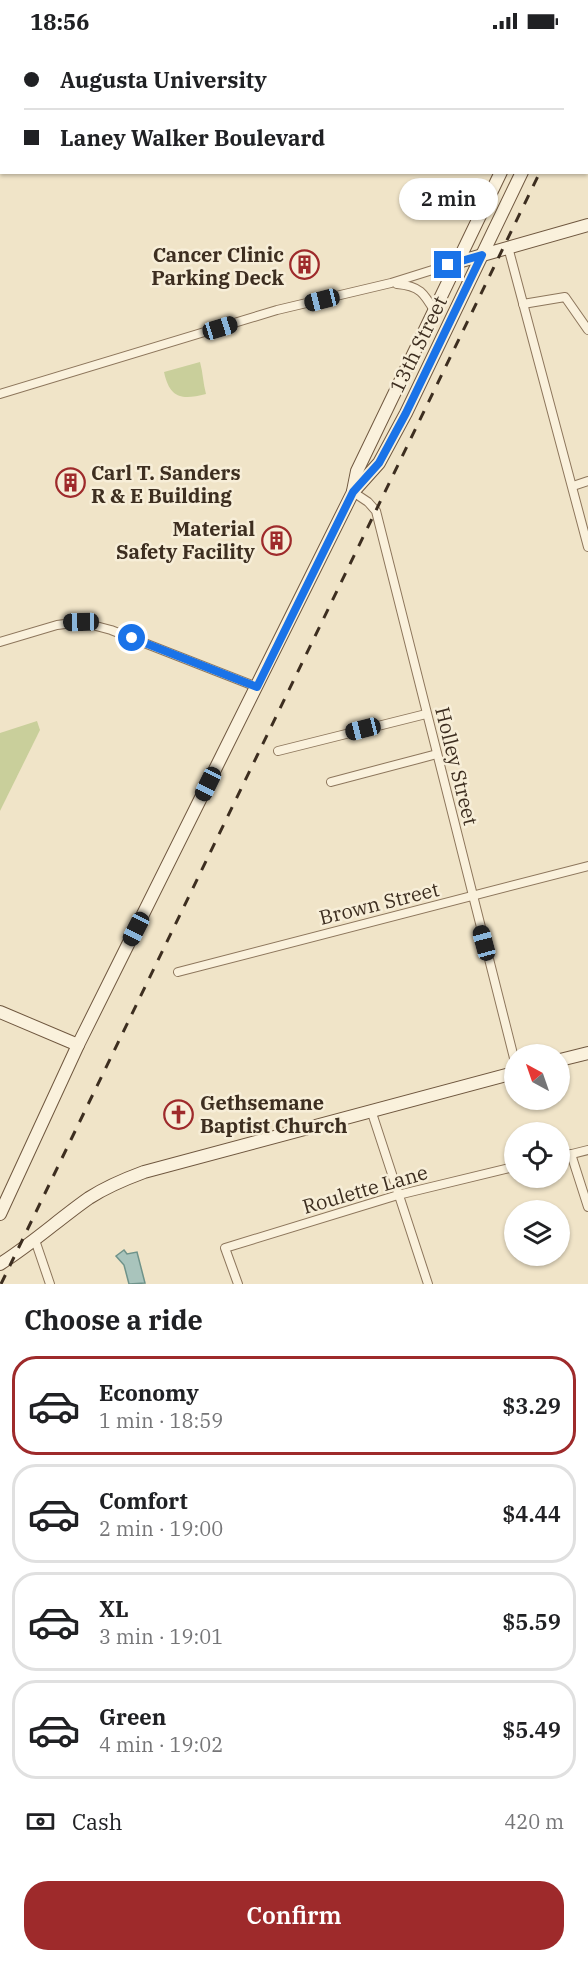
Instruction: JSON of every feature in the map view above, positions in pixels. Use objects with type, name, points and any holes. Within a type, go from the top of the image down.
[{"type":"main road","points":[[0,1214],[78,1045],[353,492],[357,471],[500,174]]},
{"type":"main road","name":"13th Street","points":[[353,492],[379,463],[433,358],[521,174]]},
{"type":"main road","points":[[458,262],[588,225]]},
{"type":"main road","points":[[0,1012],[78,1045]]},
{"type":"main road","points":[[570,1058],[588,1053]]},
{"type":"main road","points":[[0,1264],[97,1194],[144,1172],[504,1075]]},
{"type":"street","points":[[508,247],[588,547]]},
{"type":"street","points":[[0,394],[277,310],[391,283],[458,262]]},
{"type":"street","points":[[391,283],[411,285],[417,288],[435,312]]},
{"type":"street","points":[[523,304],[565,297],[588,330]]},
{"type":"street","points":[[573,486],[588,481]]},
{"type":"street","name":"Holley Street","points":[[353,492],[368,502],[376,511],[510,1044]]},
{"type":"street","points":[[0,642],[57,625],[81,622],[111,630],[257,687]]},
{"type":"street","points":[[278,750],[426,714]]},
{"type":"street","points":[[331,782],[437,754]]},
{"type":"street","name":"Brown Street","points":[[178,972],[588,866]]},
{"type":"street","points":[[371,1110],[428,1284]]},
{"type":"street","points":[[588,1150],[572,1154],[588,1208]]},
{"type":"street","name":"Roulette Lane","points":[[237,1284],[225,1248],[398,1195],[504,1169]]},
{"type":"street","points":[[35,1240],[50,1284]]},
{"type":"green space","points":[[200,362],[206,394],[184,397],[170,388],[164,372]]},
{"type":"green space","points":[[37,721],[40,730],[0,811],[0,733]]},
{"type":"water","points":[[124,1250],[127,1254],[137,1252],[145,1283],[129,1284],[124,1265],[116,1256]]},
{"type":"railway","points":[[1,1284],[539,174]]},
{"type":"place","name":"Cancer Clinic Parking Deck","points":[[305,265]]},
{"type":"place","name":"Carl T. Sanders R & E Building","points":[[70,483]]},
{"type":"place","name":"Material Safety Facility","points":[[276,540]]},
{"type":"place","name":"Gethsemane Baptist Church","points":[[179,1114]]},
{"type":"route","points":[[132,638],[257,687],[353,492],[379,463],[406,413],[482,255],[448,265]]}]
